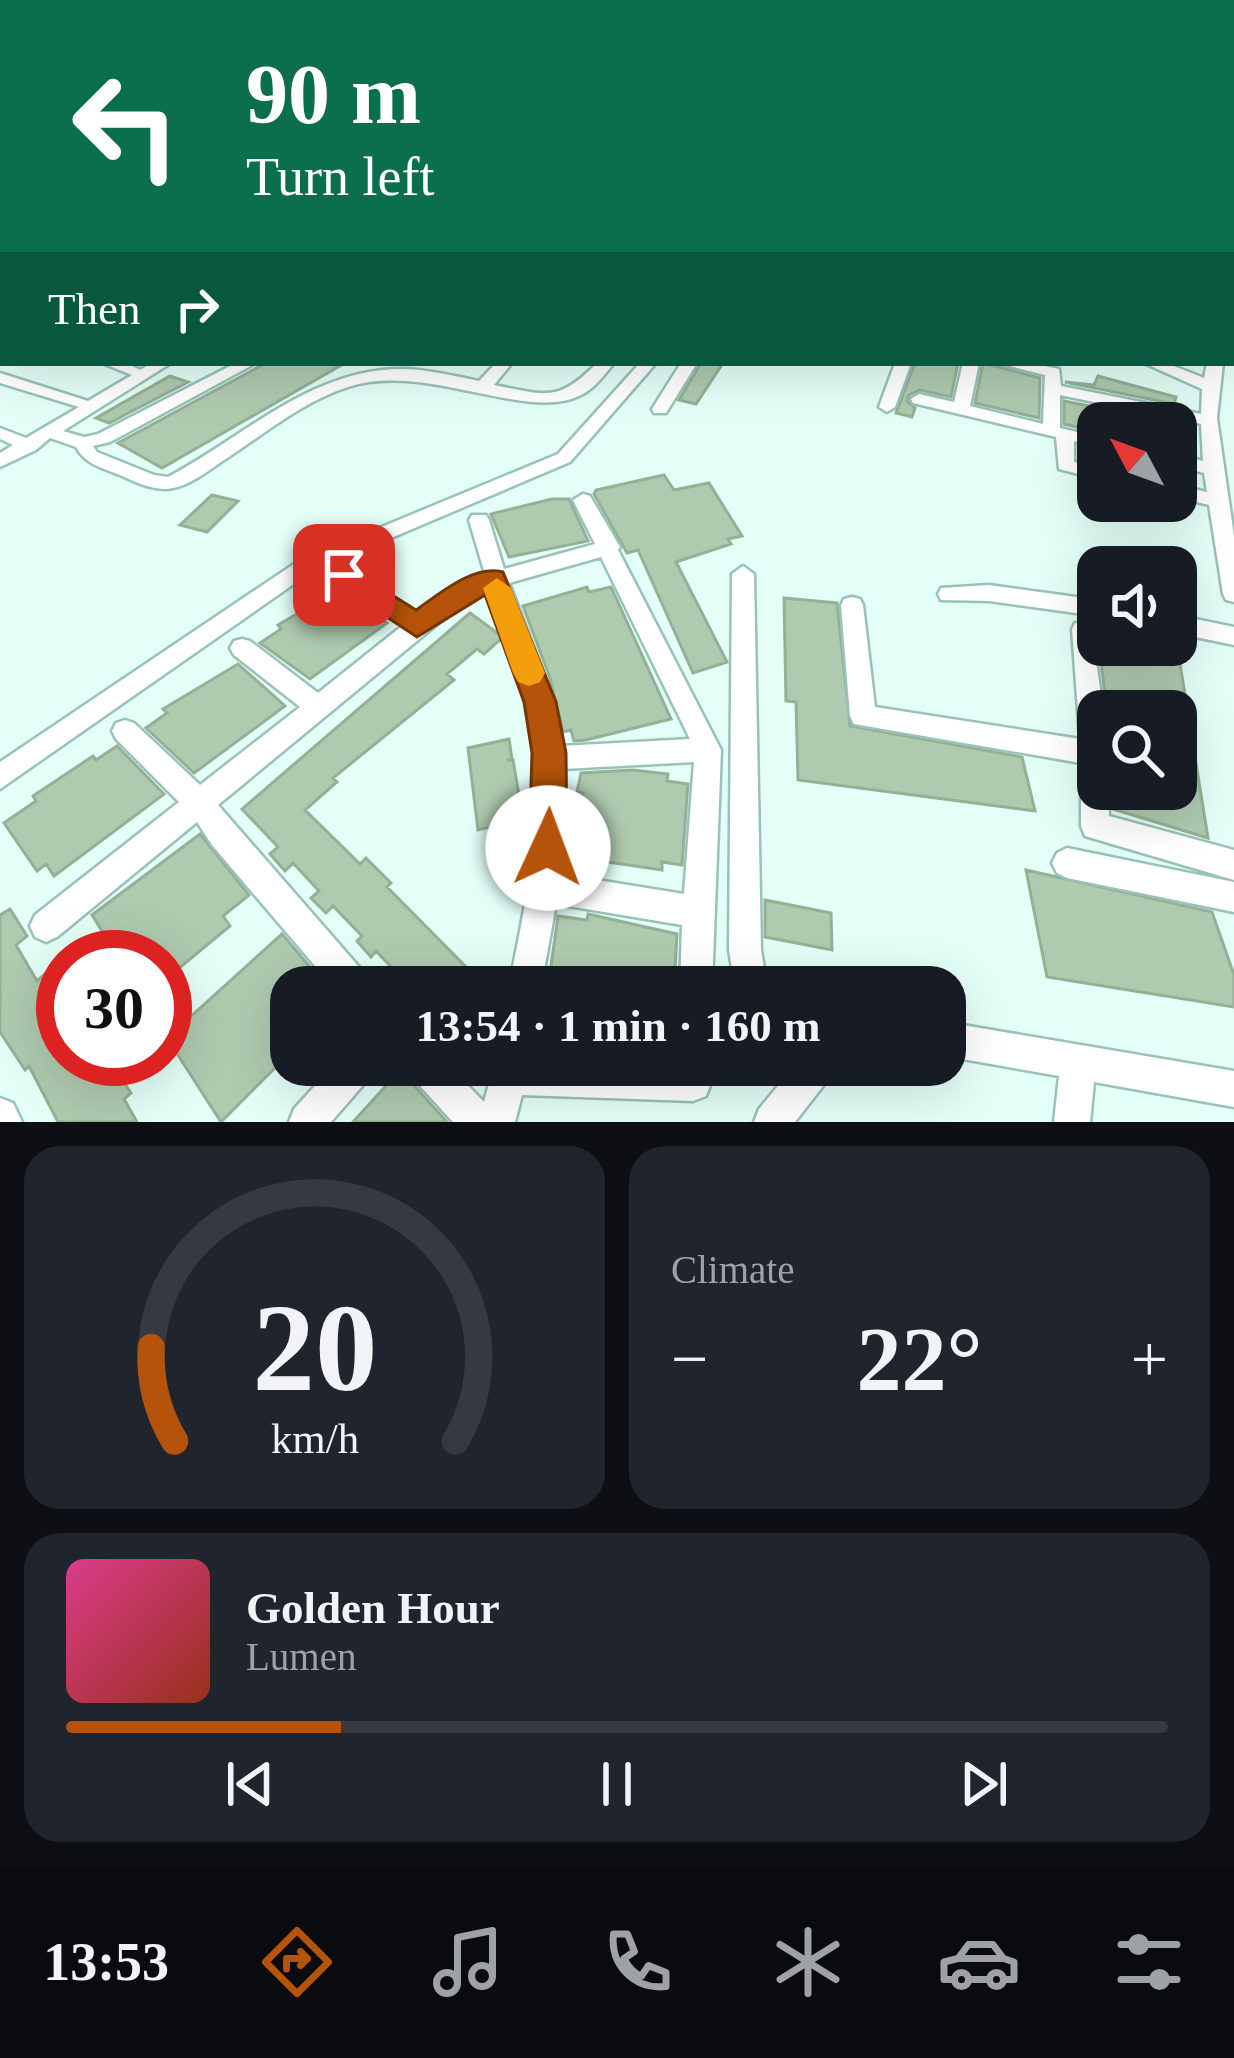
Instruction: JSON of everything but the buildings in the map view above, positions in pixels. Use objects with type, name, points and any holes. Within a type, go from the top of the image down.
[{"type":"street","points":[[0,461],[11,442],[138,366]]},
{"type":"street","points":[[11,442],[52,433],[158,366]]},
{"type":"street","points":[[52,433],[83,443],[130,427],[242,366]]},
{"type":"street","points":[[481,389],[500,366]]},
{"type":"street","points":[[83,443],[90,457],[151,481],[171,482],[296,406],[357,379],[400,374],[559,398],[580,390],[603,366]]},
{"type":"street","points":[[0,777],[304,567],[564,458],[644,366]]},
{"type":"street","points":[[660,409],[687,366]]},
{"type":"street","points":[[887,407],[902,366]]},
{"type":"street","points":[[961,409],[969,366]]},
{"type":"street","points":[[1021,366],[1053,372],[1065,465],[1077,468]]},
{"type":"street","points":[[1159,366],[1209,386]]},
{"type":"street","points":[[1214,366],[1209,386],[1210,421],[1222,474],[1220,501],[1234,594]]},
{"type":"street","points":[[0,378],[80,402]]},
{"type":"street","points":[[1053,388],[1210,421]]},
{"type":"street","points":[[919,399],[1077,437]]},
{"type":"street","points":[[1197,496],[1220,501]]},
{"type":"street","points":[[583,500],[708,750],[697,966]]},
{"type":"street","points":[[478,520],[494,579],[540,702],[549,758],[552,809],[530,966]]},
{"type":"street","points":[[46,926],[456,596],[494,579],[610,547]]},
{"type":"street","points":[[743,574],[748,966]]},
{"type":"street","points":[[344,575],[417,625]]},
{"type":"street","points":[[949,593],[989,593],[1077,615]]},
{"type":"street","points":[[852,605],[863,716],[1077,750]]},
{"type":"street","points":[[1197,628],[1234,636]]},
{"type":"street","points":[[242,648],[318,706]]},
{"type":"street","points":[[124,731],[201,804],[336,966]]},
{"type":"street","points":[[549,758],[708,750]]},
{"type":"street","points":[[1094,810],[1094,826],[1234,866]]},
{"type":"street","points":[[1066,863],[1234,897]]},
{"type":"street","points":[[544,887],[698,912]]},
{"type":"street","points":[[966,1043],[1234,1089]]},
{"type":"street","points":[[1072,1122],[1078,1062]]},
{"type":"street","points":[[307,1122],[339,1086]]},
{"type":"street","points":[[444,1086],[478,1122]]},
{"type":"street","points":[[497,1122],[506,1086]]},
{"type":"street","points":[[772,1122],[798,1086]]},
{"type":"slow traffic","points":[[497,588],[529,673]]},
{"type":"route","points":[[344,575],[417,625],[456,596],[494,579],[540,702],[549,753],[548,848]]}]
